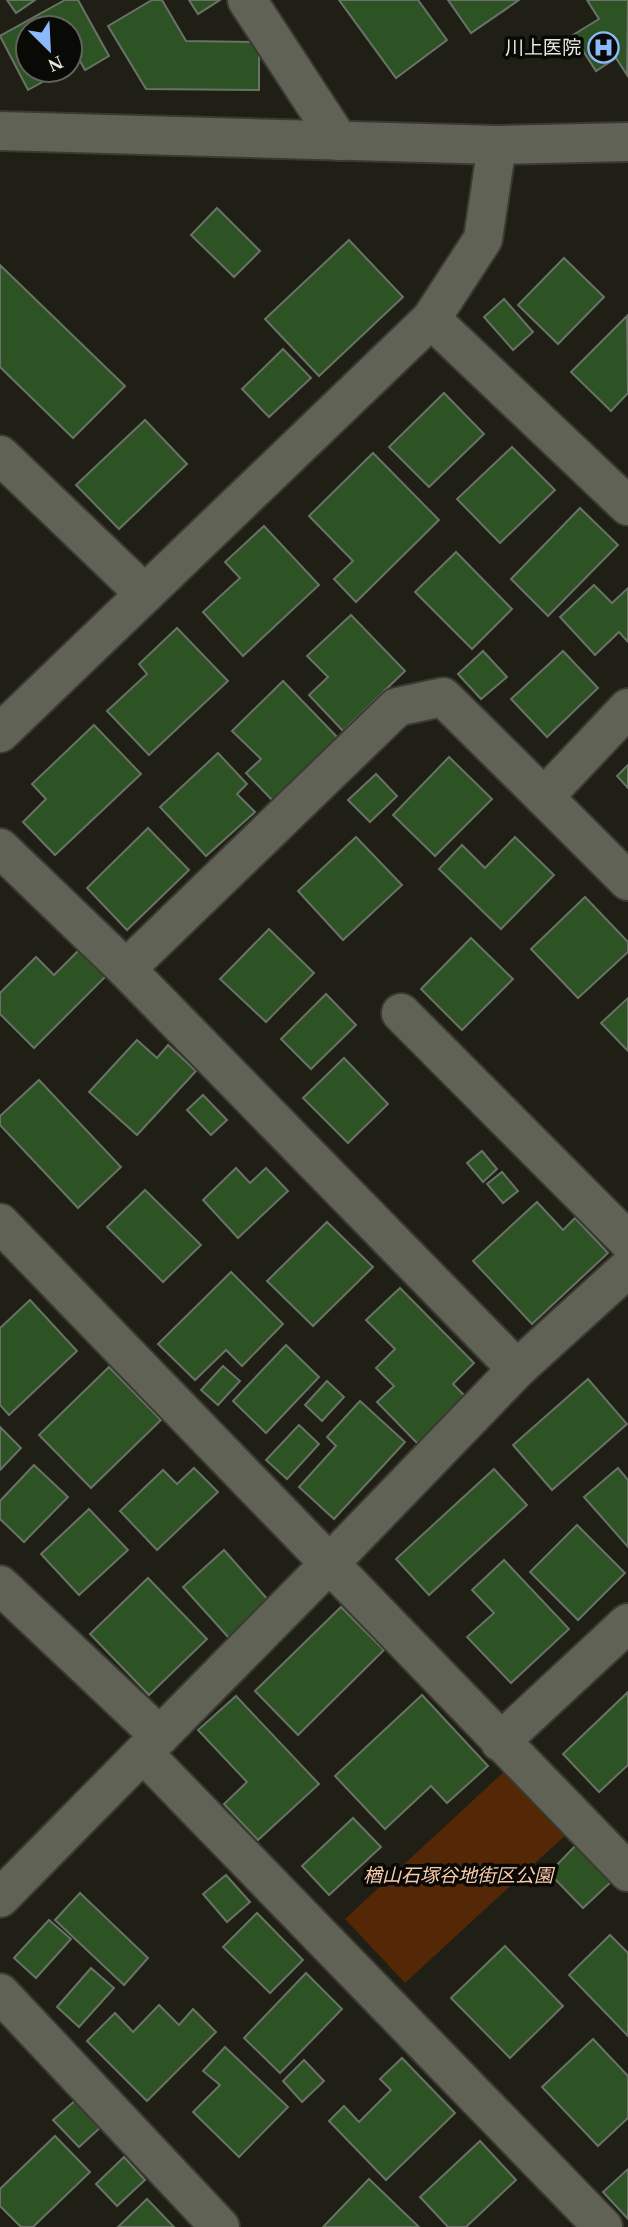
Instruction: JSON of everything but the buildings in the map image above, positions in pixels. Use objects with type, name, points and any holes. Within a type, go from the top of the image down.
[{"type":"street","points":[[247,0],[339,141]]},
{"type":"street","points":[[0,131],[497,145],[628,142]]},
{"type":"street","points":[[0,733],[431,319],[483,239],[497,145]]},
{"type":"street","points":[[431,319],[628,506]]},
{"type":"street","points":[[0,454],[145,594]]},
{"type":"street","points":[[126,969],[397,707],[443,697],[628,881]]},
{"type":"street","points":[[544,797],[628,708]]},
{"type":"street","points":[[0,848],[126,969],[517,1369]]},
{"type":"street","points":[[0,1898],[517,1369],[627,1263],[401,1013]]},
{"type":"street","points":[[0,1223],[628,1872]]},
{"type":"street","points":[[0,1585],[603,2227]]},
{"type":"street","points":[[500,1742],[628,1623]]},
{"type":"street","points":[[0,1993],[220,2227]]},
{"type":"green space","name":"楢山石塚谷地街区公園","points":[[510,1766],[570,1831],[405,1983],[345,1919]]},
{"type":"place","name":"川上医院","points":[[604,47]]}]
